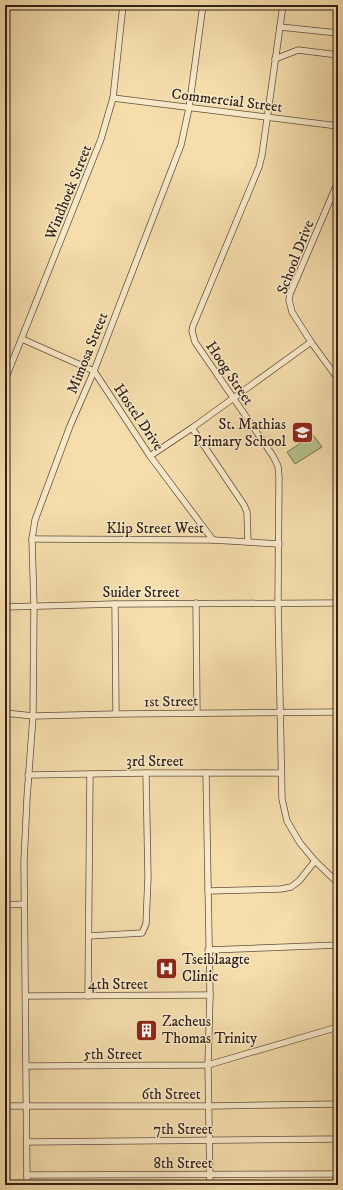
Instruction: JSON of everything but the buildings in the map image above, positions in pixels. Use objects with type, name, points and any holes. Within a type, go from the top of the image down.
[{"type":"street","name":"Windhoek Street","points":[[5,380],[94,160],[101,139],[113,98],[123,5]]},
{"type":"street","name":"Mimosa Street","points":[[27,1185],[28,1142],[24,904],[28,775],[33,716],[34,606],[32,539],[35,520],[52,471],[94,371],[181,145],[189,108],[203,5]]},
{"type":"street","name":"Hoog Street","points":[[283,5],[262,155],[259,167],[192,331],[195,342],[273,456],[278,466],[278,602],[282,799],[287,821],[300,843],[315,861],[338,883]]},
{"type":"street","points":[[280,27],[338,33]]},
{"type":"street","points":[[276,59],[298,50],[338,55]]},
{"type":"street","name":"Commercial Street","points":[[113,98],[338,126]]},
{"type":"street","name":"School Drive","points":[[338,183],[290,294],[289,300],[292,312],[338,380]]},
{"type":"street","points":[[22,339],[94,371]]},
{"type":"street","points":[[150,456],[192,428],[311,342]]},
{"type":"street","name":"Hostel Drive","points":[[94,371],[150,456],[213,540]]},
{"type":"street","points":[[192,428],[244,505],[247,512],[248,542]]},
{"type":"street","name":"Klip Street West","points":[[32,539],[213,540],[279,544]]},
{"type":"street","name":"Suider Street","points":[[5,607],[278,602],[338,603]]},
{"type":"street","points":[[196,603],[197,713]]},
{"type":"street","points":[[115,604],[116,714]]},
{"type":"street","name":"1st Street","points":[[5,714],[33,716],[338,712]]},
{"type":"street","points":[[89,936],[142,933],[146,924],[148,877],[146,773]]},
{"type":"street","points":[[206,773],[210,995],[208,1065],[210,1185]]},
{"type":"street","name":"3rd Street","points":[[28,775],[281,773]]},
{"type":"street","points":[[88,996],[90,774]]},
{"type":"street","points":[[208,890],[281,889],[292,887],[315,861]]},
{"type":"street","points":[[5,905],[24,904]]},
{"type":"street","points":[[208,950],[338,945]]},
{"type":"street","name":"4th Street","points":[[26,996],[210,995]]},
{"type":"street","name":"5th Street","points":[[26,1066],[208,1065],[338,1027]]},
{"type":"street","name":"6th Street","points":[[5,1106],[209,1106],[338,1104]]},
{"type":"street","name":"7th Street","points":[[28,1142],[338,1139]]},
{"type":"street","name":"8th Street","points":[[27,1175],[338,1174]]},
{"type":"green space","points":[[313,435],[322,447],[295,464],[287,452]]},
{"type":"place","name":"St. Mathias Primary School","points":[[302,433]]},
{"type":"place","name":"Tseiblaagte Clinic","points":[[167,968]]},
{"type":"place","name":"Zacheus Thomas Trinity","points":[[147,1030]]}]
